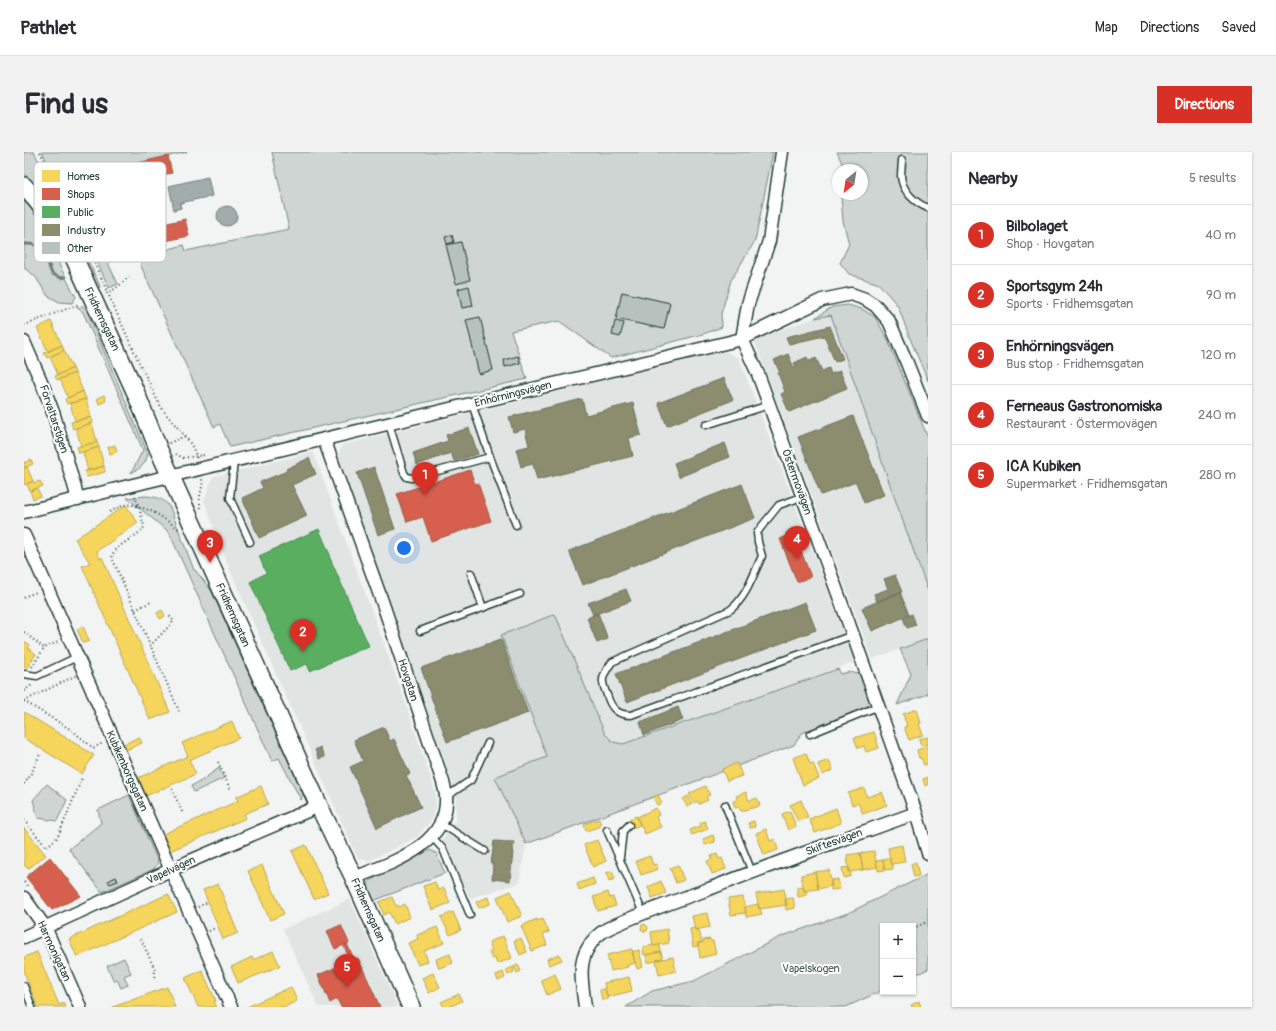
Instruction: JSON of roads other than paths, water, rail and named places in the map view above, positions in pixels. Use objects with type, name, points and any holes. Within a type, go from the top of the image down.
[{"type":"street","points":[[742,339],[748,304],[769,240],[782,152]]},
{"type":"street","name":"Fridhemsgatan","points":[[24,186],[34,197]]},
{"type":"street","name":"Fridhemsgatan","points":[[77,262],[135,390],[171,476],[319,806],[354,878],[411,1007]]},
{"type":"street","name":"Enhörningsvägen","points":[[24,512],[742,339],[822,300],[851,294],[865,299],[876,306],[889,321],[928,416]]},
{"type":"street","name":"Östermovägen","points":[[742,339],[758,374],[854,635],[916,813],[928,853]]},
{"type":"street","name":"Förvaltarstigen","points":[[24,342],[54,415],[78,499]]},
{"type":"street","name":"Hovgatan","points":[[324,439],[383,604],[443,782],[446,797],[445,810],[441,824],[438,830],[423,845],[401,857],[354,878]]},
{"type":"street","name":"Kubikenborgsgatan","points":[[24,534],[231,1007]]},
{"type":"street","name":"Vapelvägen","points":[[24,937],[188,862],[319,806]]},
{"type":"street","name":"Skiftesvägen","points":[[585,1007],[582,961],[587,948],[595,938],[606,930],[644,913],[752,872],[916,813]]},
{"type":"street","name":"Harmonigatan","points":[[29,895],[45,927],[80,1007]]},
{"type":"lane","points":[[902,160],[901,178],[904,187],[910,197],[917,204],[928,208]]},
{"type":"lane","points":[[472,404],[516,526]]},
{"type":"lane","points":[[706,425],[769,405]]},
{"type":"lane","points":[[389,424],[404,473],[407,477],[412,478],[490,457]]},
{"type":"lane","points":[[234,461],[230,498],[250,542]]},
{"type":"lane","points":[[802,496],[779,505],[757,534],[762,556],[738,604],[730,610],[612,662],[604,674],[603,680],[610,704],[618,713],[632,715],[854,635]]},
{"type":"lane","points":[[471,573],[483,608]]},
{"type":"lane","points":[[420,631],[520,594]]},
{"type":"lane","points":[[25,674],[37,676],[77,657]]},
{"type":"lane","points":[[810,734],[879,706]]},
{"type":"lane","points":[[446,797],[471,780],[488,744]]},
{"type":"lane","points":[[725,805],[752,872]]},
{"type":"lane","points":[[441,824],[485,851]]},
{"type":"lane","points":[[620,857],[623,831],[629,825]]},
{"type":"lane","points":[[607,830],[644,913]]},
{"type":"lane","points":[[432,837],[443,850],[470,915]]},
{"type":"lane","points":[[24,986],[32,1007]]},
{"type":"waterway","points":[[24,244],[34,245]]},
{"type":"waterway","points":[[48,262],[52,274],[61,278],[65,277]]},
{"type":"place","name":"Bilbolaget","points":[[425,495]]},
{"type":"place","name":"Ferneaus Gastronomiska","points":[[797,559]]},
{"type":"place","name":"Enhörningsvägen","points":[[210,563]]},
{"type":"place","name":"Sportsgym 24h","points":[[303,652]]},
{"type":"place","name":"ICA Kubiken","points":[[347,987]]},
{"type":"park label","name":"Vapelskogen","points":[[811,968]]}]
